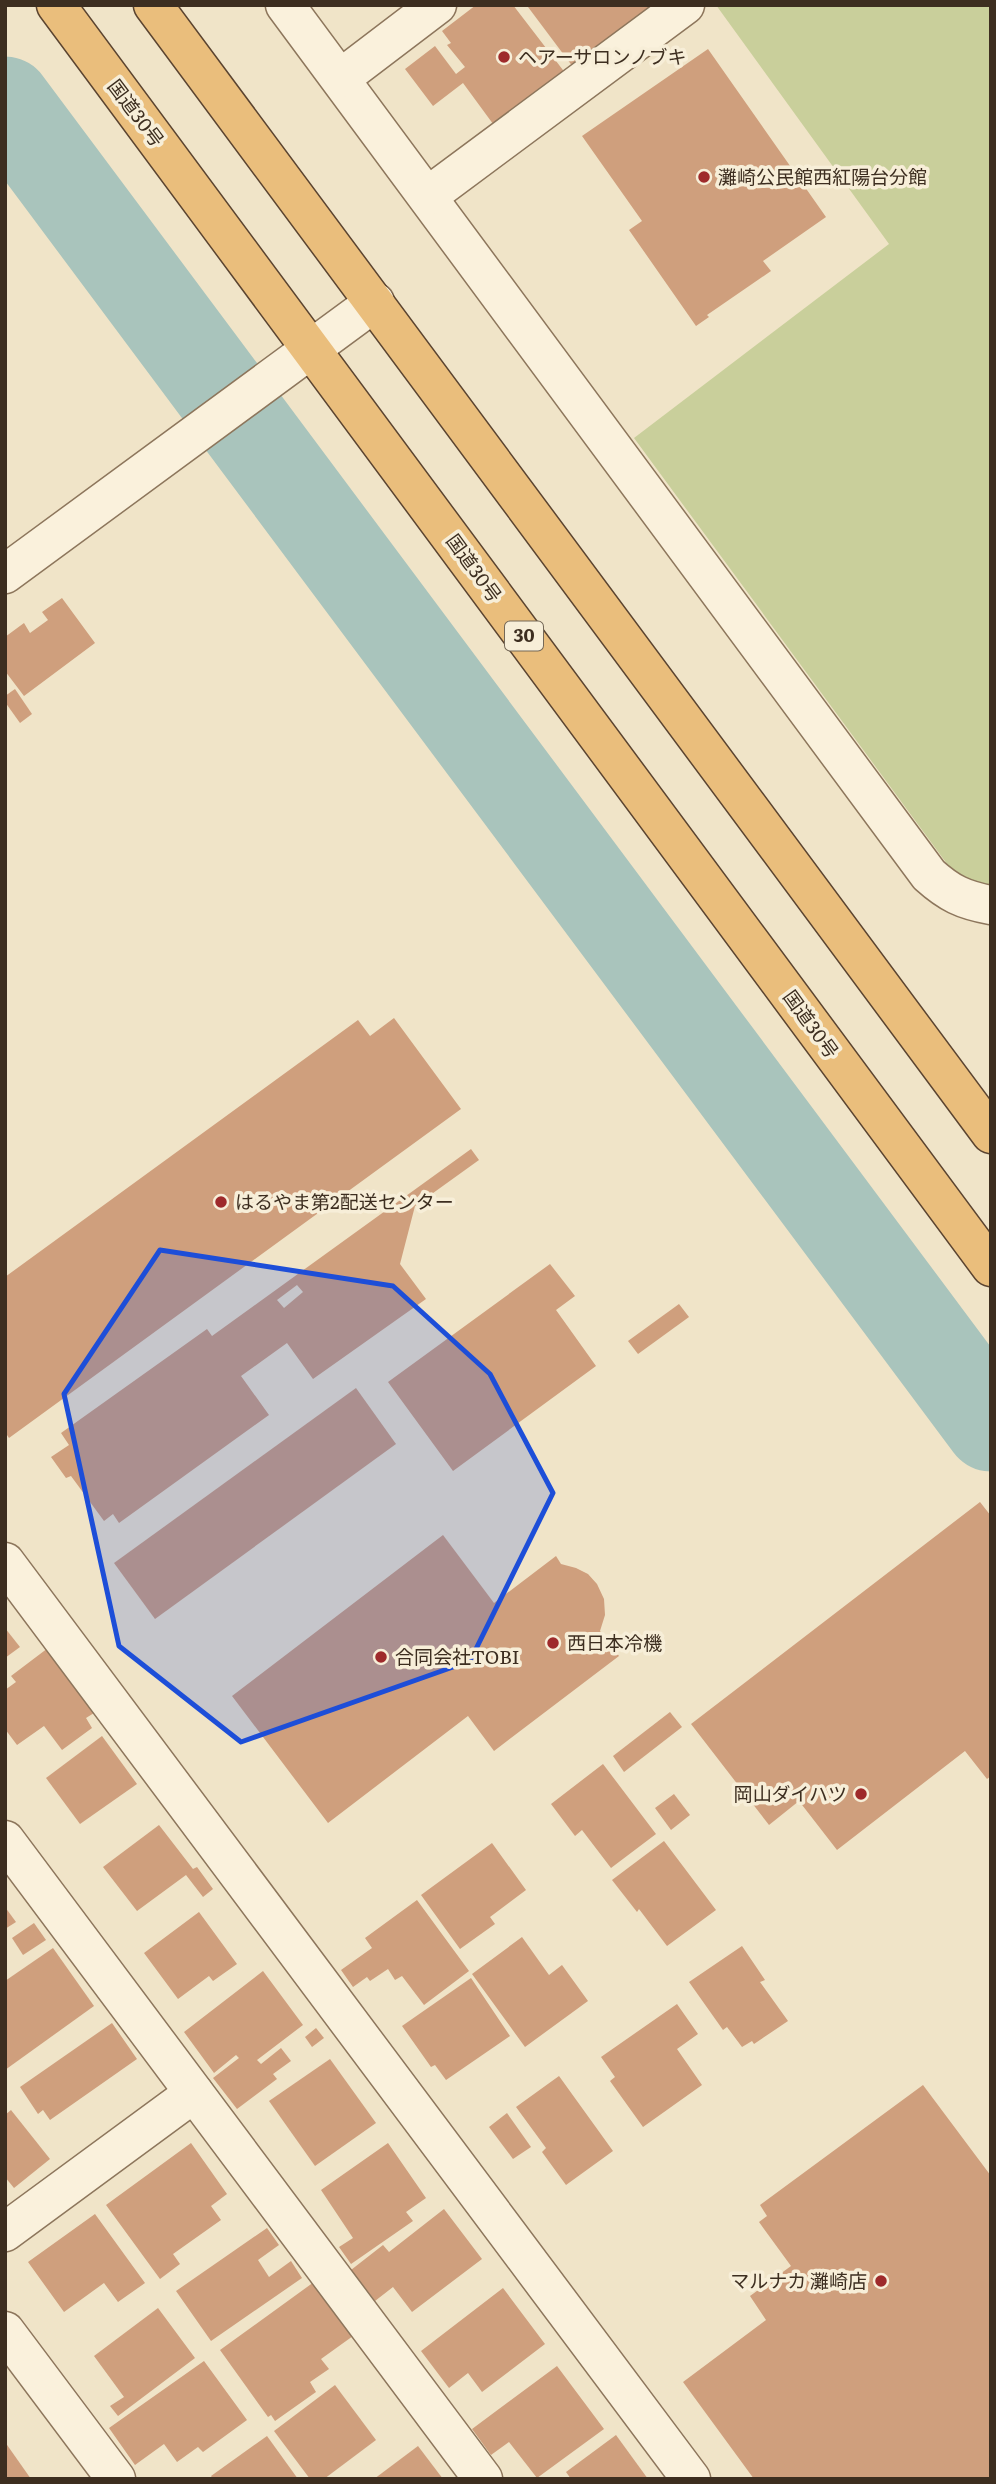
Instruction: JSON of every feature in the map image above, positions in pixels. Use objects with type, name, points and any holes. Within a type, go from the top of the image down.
[{"type":"highway","name":"国道30号","points":[[56,5],[991,1267]]},
{"type":"highway","points":[[153,5],[991,1134]]},
{"type":"street","points":[[285,5],[929,874],[947,891],[971,901],[991,905]]},
{"type":"street","points":[[341,78],[437,5]]},
{"type":"street","points":[[428,197],[685,5]]},
{"type":"street","points":[[5,574],[375,302]]},
{"type":"street","points":[[5,1562],[691,2479]]},
{"type":"street","points":[[5,1840],[483,2479]]},
{"type":"street","points":[[5,2232],[194,2093]]},
{"type":"street","points":[[5,2331],[116,2479]]},
{"type":"highlighted area","points":[[160,1250],[393,1286],[490,1374],[553,1493],[470,1661],[241,1742],[119,1646],[64,1394]]},
{"type":"green space","points":[[716,5],[991,5],[991,890],[953,872],[634,438],[889,244]]},
{"type":"building","name":"ヘアーサロンノブキ","points":[[476,5],[513,5],[566,74],[496,128],[463,83],[433,106],[405,69],[435,46],[456,74],[465,67],[447,45],[451,43],[442,31]]},
{"type":"building","points":[[657,5],[573,67],[528,7]]},
{"type":"building","name":"灘崎公民館西紅陽台分館","points":[[708,49],[826,217],[763,261],[771,271],[707,315],[709,317],[696,326],[629,230],[642,221],[582,136]]},
{"type":"building","points":[[62,598],[95,643],[24,696],[5,671],[5,637],[24,623],[30,633],[48,620],[42,612]]},
{"type":"building","points":[[15,689],[32,714],[20,723],[5,702],[5,696]]},
{"type":"building","name":"はるやま第2配送センター","points":[[394,1018],[461,1109],[9,1438],[5,1432],[5,1277],[358,1020],[370,1036]]},
{"type":"building","points":[[471,1149],[479,1160],[415,1206],[400,1264],[426,1299],[313,1379],[287,1343],[241,1376],[269,1415],[119,1523],[113,1514],[104,1521],[71,1476],[66,1478],[51,1457],[69,1445],[61,1433],[207,1329],[212,1336]],"holes":[[[297,1285],[303,1292],[284,1308],[277,1300]]]},
{"type":"building","points":[[550,1264],[575,1296],[556,1310],[596,1366],[453,1471],[388,1382]]},
{"type":"building","points":[[679,1304],[689,1317],[638,1354],[628,1341]]},
{"type":"building","points":[[356,1388],[396,1444],[155,1619],[114,1563]]},
{"type":"building","name":"岡山ダイハツ","points":[[980,1502],[991,1516],[991,1776],[987,1779],[965,1751],[837,1850],[799,1801],[769,1825],[691,1724]]},
{"type":"building","name":"合同会社TOBI","points":[[443,1535],[494,1603],[556,1556],[561,1564],[588,1574],[597,1584],[604,1599],[605,1615],[600,1631],[619,1656],[494,1751],[468,1716],[328,1823],[232,1696]]},
{"type":"building","points":[[5,1628],[20,1647],[5,1658]]},
{"type":"building","points":[[48,1648],[94,1713],[86,1718],[92,1728],[62,1750],[44,1726],[17,1745],[5,1729],[5,1690],[16,1682],[11,1676]]},
{"type":"building","points":[[670,1712],[682,1727],[624,1772],[613,1756]]},
{"type":"building","points":[[102,1736],[137,1784],[80,1824],[46,1778]]},
{"type":"building","points":[[603,1764],[656,1834],[611,1868],[582,1830],[575,1836],[551,1804]]},
{"type":"building","points":[[674,1794],[690,1815],[671,1830],[655,1808]]},
{"type":"building","points":[[159,1825],[193,1869],[197,1867],[213,1889],[203,1897],[186,1875],[137,1911],[103,1867]]},
{"type":"building","points":[[664,1841],[716,1910],[667,1946],[639,1909],[637,1912],[612,1880]]},
{"type":"building","points":[[492,1843],[526,1890],[490,1917],[495,1924],[460,1949],[421,1895]]},
{"type":"building","points":[[417,1900],[469,1971],[424,2005],[402,1976],[395,1980],[388,1969],[370,1981],[367,1977],[353,1987],[341,1970],[372,1948],[365,1938]]},
{"type":"building","points":[[5,1907],[16,1922],[5,1929]]},
{"type":"building","points":[[199,1912],[237,1964],[213,1981],[209,1976],[178,1999],[144,1953]]},
{"type":"building","points":[[34,1923],[46,1940],[23,1955],[12,1938]]},
{"type":"building","points":[[522,1937],[549,1975],[562,1965],[588,2001],[525,2047],[472,1974]]},
{"type":"building","points":[[742,1946],[765,1980],[760,1982],[788,2021],[754,2044],[752,2041],[742,2047],[727,2027],[723,2030],[689,1982]]},
{"type":"building","points":[[53,1948],[94,2006],[5,2070],[5,1981]]},
{"type":"building","points":[[263,1971],[303,2025],[257,2060],[261,2064],[281,2048],[291,2061],[273,2074],[277,2079],[237,2109],[213,2078],[239,2058],[236,2055],[214,2073],[184,2032]]},
{"type":"building","points":[[471,1978],[510,2036],[446,2080],[435,2065],[431,2067],[402,2026]]},
{"type":"building","points":[[677,2004],[698,2034],[677,2049],[702,2085],[643,2127],[610,2081],[615,2077],[601,2057]]},
{"type":"building","points":[[112,2023],[137,2059],[50,2120],[43,2110],[38,2114],[20,2087]]},
{"type":"building","points":[[316,2028],[324,2038],[312,2047],[305,2037]]},
{"type":"building","points":[[330,2059],[376,2123],[315,2166],[269,2101]]},
{"type":"building","points":[[559,2076],[613,2151],[566,2185],[542,2152],[546,2148],[516,2107]]},
{"type":"building","name":"マルナカ 灘崎店","points":[[923,2085],[991,2176],[991,2479],[754,2479],[683,2382],[766,2320],[750,2296],[791,2266],[759,2222],[767,2216],[760,2205]]},
{"type":"building","points":[[11,2110],[50,2159],[14,2188],[5,2177],[5,2115]]},
{"type":"building","points":[[507,2113],[531,2147],[513,2159],[489,2127]]},
{"type":"building","points":[[191,2143],[227,2194],[211,2206],[221,2220],[173,2254],[180,2264],[160,2279],[106,2205]]},
{"type":"building","points":[[388,2143],[426,2198],[406,2212],[413,2221],[351,2264],[339,2247],[353,2238],[321,2190]]},
{"type":"building","points":[[444,2209],[482,2259],[412,2312],[393,2287],[375,2301],[351,2270],[383,2245],[389,2252]]},
{"type":"building","points":[[95,2214],[145,2283],[118,2302],[104,2283],[64,2312],[28,2262]]},
{"type":"building","points":[[267,2228],[279,2245],[258,2260],[269,2277],[291,2261],[302,2278],[211,2341],[176,2291]]},
{"type":"building","points":[[314,2282],[353,2336],[321,2359],[329,2369],[310,2382],[316,2392],[275,2421],[271,2415],[268,2417],[220,2350]]},
{"type":"building","points":[[503,2288],[545,2344],[482,2392],[468,2373],[449,2388],[421,2351]]},
{"type":"building","points":[[158,2308],[195,2358],[118,2416],[110,2406],[124,2397],[94,2356]]},
{"type":"building","points":[[204,2361],[247,2420],[203,2452],[198,2447],[177,2462],[164,2444],[135,2465],[109,2428]]},
{"type":"building","points":[[557,2366],[604,2429],[537,2478],[509,2442],[491,2455],[472,2429]]},
{"type":"building","points":[[335,2385],[376,2440],[324,2479],[310,2479],[274,2431]]},
{"type":"building","points":[[616,2435],[648,2479],[571,2479],[566,2472]]},
{"type":"building","points":[[267,2436],[298,2479],[213,2479],[211,2476]]},
{"type":"building","points":[[5,2442],[31,2479],[5,2479]]},
{"type":"building","points":[[418,2446],[443,2479],[374,2479]]},
{"type":"waterway","points":[[5,103],[991,1425]]},
{"type":"place","name":"ヘアーサロンノブキ","points":[[504,57]]},
{"type":"place","name":"灘崎公民館西紅陽台分館","points":[[704,177]]},
{"type":"place","name":"はるやま第2配送センター","points":[[221,1202]]},
{"type":"place","name":"西日本冷機","points":[[553,1643]]},
{"type":"place","name":"合同会社TOBI","points":[[381,1657]]},
{"type":"place","name":"岡山ダイハツ","points":[[861,1794]]},
{"type":"place","name":"マルナカ 灘崎店","points":[[881,2281]]}]
